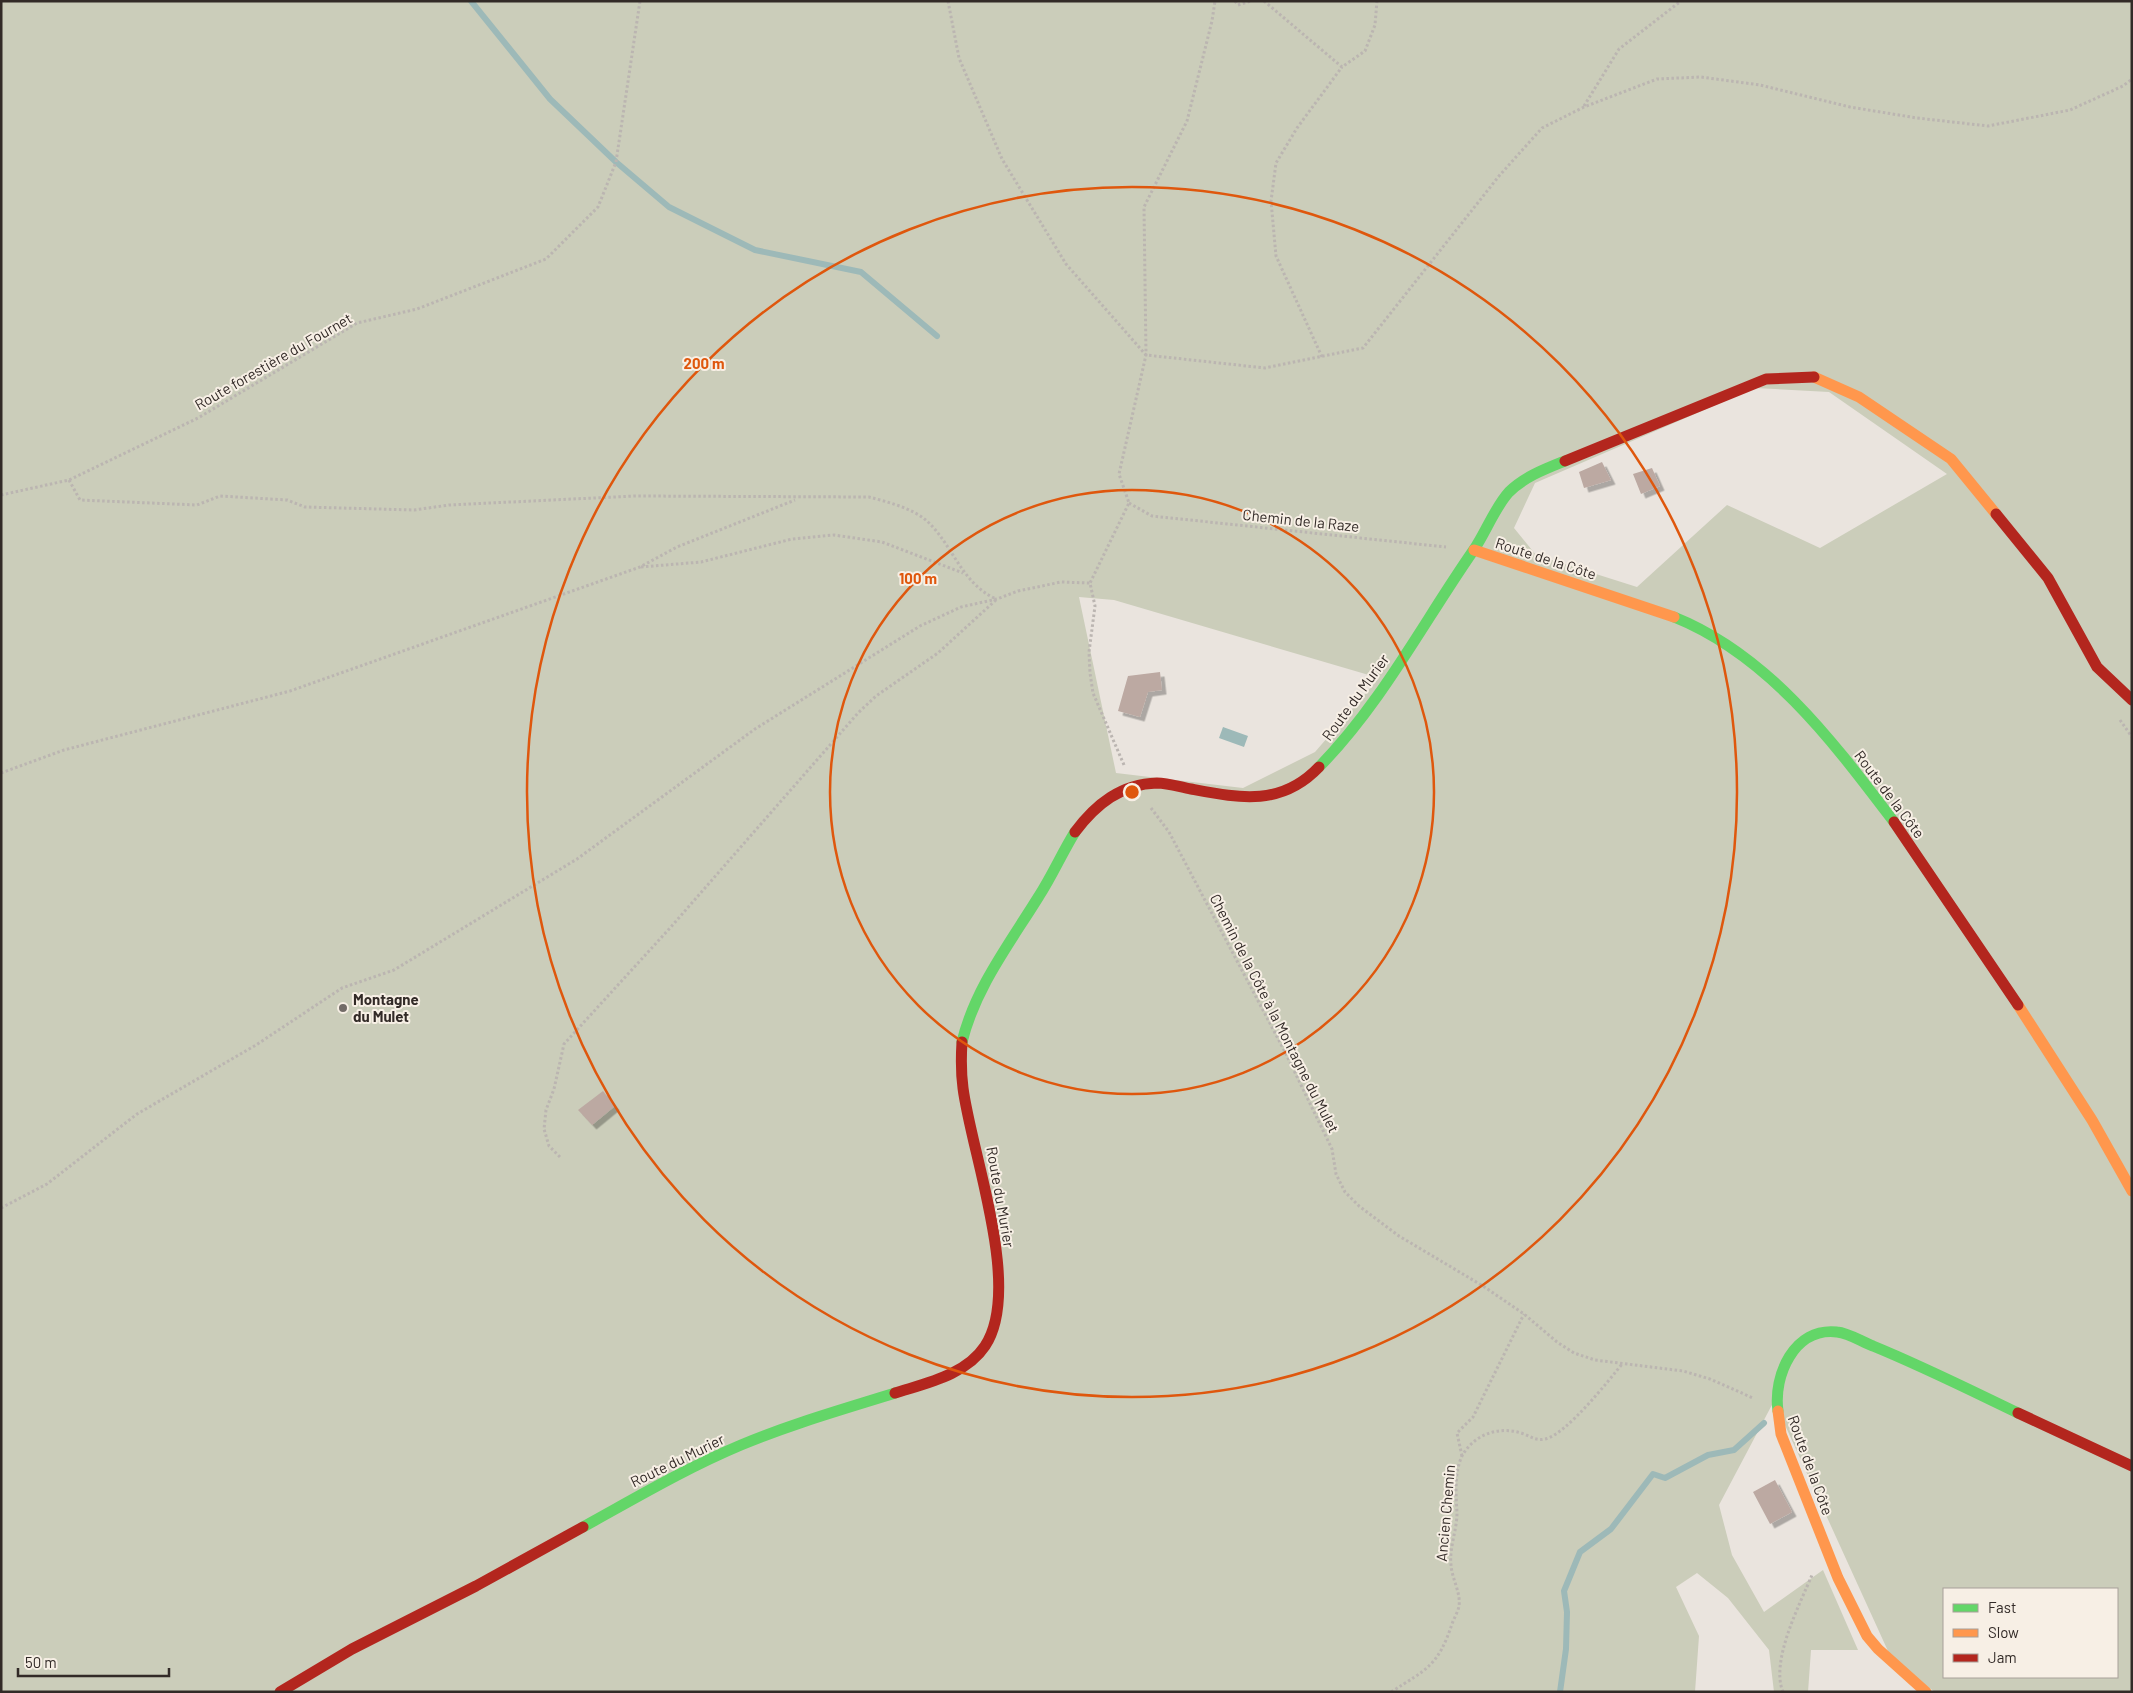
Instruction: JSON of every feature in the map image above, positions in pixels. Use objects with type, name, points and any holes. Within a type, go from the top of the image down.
[{"type":"street","name":"Route de la Côte","points":[[2132,700],[2097,667],[2048,578],[1950,459],[1859,397],[1812,376],[1766,379],[1644,427],[1532,475],[1508,493],[1474,550],[1641,604],[1682,620],[1719,639],[1762,670],[1836,748],[1869,789],[1956,909],[2102,1137],[2132,1191]]},
{"type":"street","name":"Route du Murier","points":[[280,1692],[334,1659],[476,1586],[582,1526],[688,1471],[792,1425],[946,1376],[968,1363],[985,1346],[995,1323],[998,1297],[997,1270],[982,1166],[963,1090],[961,1058],[968,1018],[989,975],[1041,894],[1074,834],[1087,816],[1102,802],[1120,791],[1134,786],[1159,783],[1238,798],[1258,798],[1278,794],[1296,786],[1328,759],[1355,727],[1474,550]]},
{"type":"street","name":"Route de la Côte","points":[[1926,1692],[1866,1636],[1838,1578],[1781,1434],[1777,1412],[1777,1382],[1783,1365],[1801,1342],[1818,1333],[1838,1332],[1890,1353],[2132,1466]]},
{"type":"path","name":"Route forestière du Fournet","points":[[1,495],[69,480],[198,418],[357,323],[417,309],[546,259],[598,207],[616,162],[640,1]]},
{"type":"path","points":[[948,1],[959,58],[1002,159],[1066,264],[1146,355],[1265,368],[1363,348],[1499,176],[1542,128],[1584,107],[1657,80],[1700,78],[1760,84],[1860,108],[1918,118],[1988,126],[2070,110],[2123,86],[2132,79]]},
{"type":"path","points":[[1,1208],[47,1184],[137,1114],[256,1045],[342,988],[394,970],[577,858],[754,730],[920,626],[961,608],[997,599],[1018,591],[1061,582],[1090,583],[1129,503],[1119,474],[1146,355],[1144,207],[1187,121],[1212,21],[1215,1]]},
{"type":"path","points":[[1235,1],[1238,4],[1251,1]]},
{"type":"path","points":[[1264,1],[1342,67]]},
{"type":"path","points":[[1322,357],[1276,256],[1271,202],[1276,163],[1297,128],[1342,67],[1365,51],[1375,25],[1377,1]]},
{"type":"path","points":[[1584,107],[1619,49],[1681,1]]},
{"type":"path","points":[[69,480],[80,500],[197,505],[220,496],[286,500],[305,507],[414,510],[449,505],[635,496],[798,499],[851,496],[893,503],[926,520],[964,573],[984,593],[997,599]]},
{"type":"path","points":[[1,773],[64,750],[290,691],[640,567],[676,547],[798,499]]},
{"type":"path","name":"Chemin de la Raze","points":[[1129,503],[1152,516],[1474,550]]},
{"type":"path","points":[[640,567],[700,562],[792,539],[834,535],[882,542],[964,573]]},
{"type":"path","name":"Chemin de la Côte à la Montagne du Mulet","points":[[1090,583],[1095,606],[1089,652],[1093,693],[1134,786],[1169,832],[1284,1050],[1332,1149],[1336,1174],[1345,1192],[1399,1236],[1483,1286],[1524,1314],[1557,1342],[1574,1353],[1595,1360],[1684,1371],[1743,1392],[1777,1412]]},
{"type":"path","points":[[560,1157],[549,1146],[544,1129],[546,1110],[554,1089],[564,1044],[670,928],[858,713],[876,696],[938,653],[997,599]]},
{"type":"path","name":"Ancien Chemin","points":[[1462,1457],[1457,1433],[1473,1417],[1524,1314]]},
{"type":"path","name":"Ancien Chemin","points":[[1391,1692],[1431,1666],[1447,1641],[1459,1606],[1451,1565],[1457,1518],[1458,1471],[1462,1457],[1472,1443],[1487,1432],[1514,1432],[1535,1439],[1545,1439],[1556,1435],[1596,1397],[1623,1363]]},
{"type":"path","points":[[1784,1692],[1779,1682],[1785,1639],[1813,1572]]},
{"type":"green space","points":[[1,1],[2132,1],[2132,1692],[1935,1692],[1893,1662],[1774,1401],[1719,1505],[1732,1555],[1764,1612],[1823,1570],[1858,1650],[1811,1650],[1808,1692],[1774,1692],[1769,1650],[1728,1598],[1697,1573],[1676,1587],[1699,1636],[1695,1692],[1,1692]],"holes":[[[1755,388],[1829,392],[1947,474],[1820,548],[1727,505],[1637,587],[1536,555],[1514,528],[1535,483]],[[1079,597],[1114,600],[1379,678],[1315,752],[1243,788],[1116,773]]]},
{"type":"water","points":[[1223,727],[1248,736],[1244,747],[1219,738]]},
{"type":"building","points":[[1602,462],[1611,480],[1584,488],[1579,472]]},
{"type":"building","points":[[1652,468],[1660,486],[1641,494],[1633,474]]},
{"type":"building","points":[[1160,672],[1162,690],[1148,692],[1140,717],[1118,711],[1128,676]]},
{"type":"building","points":[[603,1091],[615,1106],[592,1125],[578,1110]]},
{"type":"building","points":[[1775,1480],[1792,1512],[1770,1524],[1753,1492]]},
{"type":"waterway","points":[[471,1],[550,99],[616,162],[669,207],[755,250],[861,272],[937,336]]},
{"type":"waterway","points":[[1560,1692],[1566,1649],[1567,1612],[1564,1591],[1580,1552],[1611,1529],[1653,1474],[1665,1478],[1708,1455],[1734,1450],[1764,1423]]},
{"type":"traffic: fast","points":[[1319,767],[1341,743],[1382,690],[1477,544],[1504,498],[1528,478],[1565,461]]},
{"type":"traffic: fast","points":[[1674,617],[1708,633],[1740,654],[1770,678],[1823,732],[1894,822]]},
{"type":"traffic: fast","points":[[962,1042],[975,1003],[984,984],[1044,888],[1075,832]]},
{"type":"traffic: fast","points":[[1778,1411],[1779,1383],[1783,1369],[1790,1356],[1809,1337],[1822,1333],[1837,1332],[1851,1336],[1946,1378],[2018,1413]]},
{"type":"traffic: fast","points":[[583,1527],[680,1474],[741,1445],[798,1424],[895,1393]]},
{"type":"traffic: slow","points":[[1814,377],[1859,397],[1951,459],[1996,514]]},
{"type":"traffic: slow","points":[[1474,550],[1674,617]]},
{"type":"traffic: slow","points":[[2018,1005],[2092,1120],[2132,1191]]},
{"type":"traffic: slow","points":[[1778,1411],[1781,1434],[1838,1578],[1867,1636],[1878,1649],[1926,1692]]},
{"type":"traffic: jam","points":[[1565,461],[1766,379],[1814,377]]},
{"type":"traffic: jam","points":[[1996,514],[2048,578],[2097,667],[2132,700]]},
{"type":"traffic: jam","points":[[1075,832],[1101,804],[1110,797],[1132,787],[1161,783],[1226,795],[1259,796],[1290,789],[1305,780],[1319,767]]},
{"type":"traffic: jam","points":[[1894,822],[2018,1005]]},
{"type":"traffic: jam","points":[[895,1393],[944,1377],[967,1364],[985,1346],[995,1321],[999,1291],[997,1256],[963,1088],[962,1042]]},
{"type":"traffic: jam","points":[[2018,1413],[2132,1466]]},
{"type":"traffic: jam","points":[[280,1692],[352,1649],[476,1586],[583,1527]]},
{"type":"place","name":"Montagne du Mulet","points":[[343,1008]]}]
